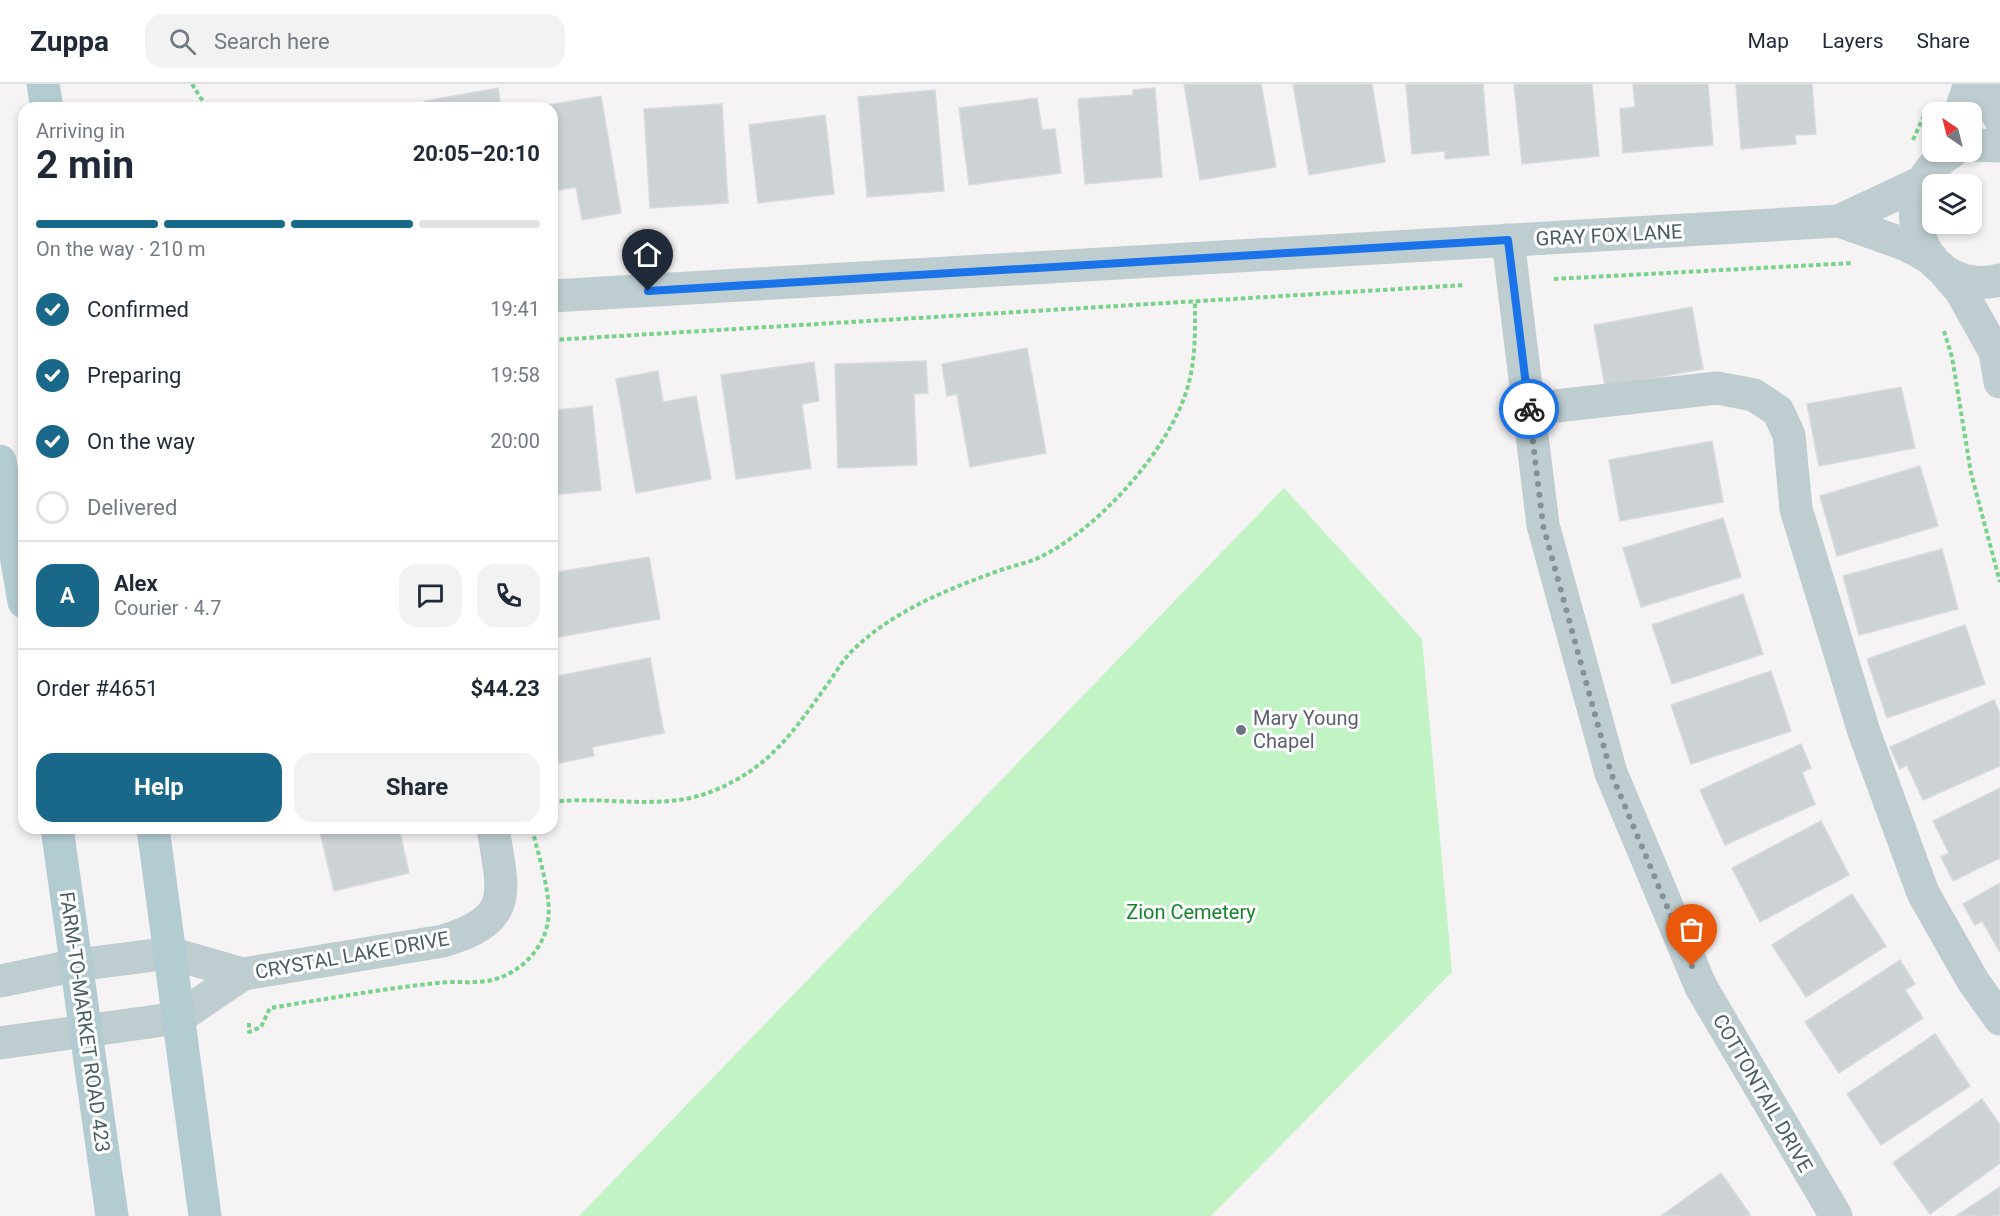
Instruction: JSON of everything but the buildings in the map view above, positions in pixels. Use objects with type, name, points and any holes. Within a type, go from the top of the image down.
[{"type":"main road","points":[[43,84],[46,102]]},
{"type":"main road","points":[[0,461],[18,567]]},
{"type":"main road","name":"FARM-TO-MARKET ROAD 423","points":[[58,834],[112,1216]]},
{"type":"main road","points":[[154,834],[205,1216]]},
{"type":"street","points":[[1964,102],[1970,84]]},
{"type":"street","points":[[1981,84],[2000,119]]},
{"type":"street","points":[[1982,145],[2000,146]]},
{"type":"street","name":"GRAY FOX LANE","points":[[1839,221],[1928,162]]},
{"type":"street","points":[[1930,162],[1914,216],[1919,239],[1960,291],[1998,358]]},
{"type":"street","name":"GRAY FOX LANE","points":[[558,297],[1839,221],[1906,245],[1950,274],[1972,281],[2000,280]]},
{"type":"street","name":"COTTONTAIL DRIVE","points":[[1508,240],[1543,525],[1611,773],[1701,987],[1836,1216]]},
{"type":"street","points":[[1529,409],[1717,388],[1754,394],[1778,411],[1789,435],[1796,509],[1864,732],[1923,893],[1973,981],[2000,1019]]},
{"type":"street","name":"CRYSTAL LAKE DRIVE","points":[[0,1044],[178,1018],[243,974],[443,941],[471,933],[492,917],[501,899],[501,880],[494,834]]},
{"type":"street","name":"CRYSTAL LAKE DRIVE","points":[[0,981],[78,965],[170,953],[243,974]]},
{"type":"path","points":[[192,84],[203,102]]},
{"type":"path","points":[[1554,279],[1861,262]]},
{"type":"path","points":[[558,340],[1465,285]]},
{"type":"path","points":[[558,801],[657,802],[690,799],[750,772],[778,750],[851,652],[899,615],[942,592],[1037,558],[1093,523],[1129,486],[1166,432],[1183,397],[1196,349],[1195,300]]},
{"type":"path","points":[[1943,328],[1952,357],[1971,473],[2000,582]]},
{"type":"green space","name":"Zion Cemetery","points":[[1284,488],[1422,639],[1452,972],[1211,1216],[579,1216]]},
{"type":"way so far","points":[[1529,409],[1543,525],[1611,773],[1692,966]]},
{"type":"place","name":"Mary Young Chapel","points":[[1241,730]]},
{"type":"route","points":[[648,291],[1508,240],[1529,409]]}]
